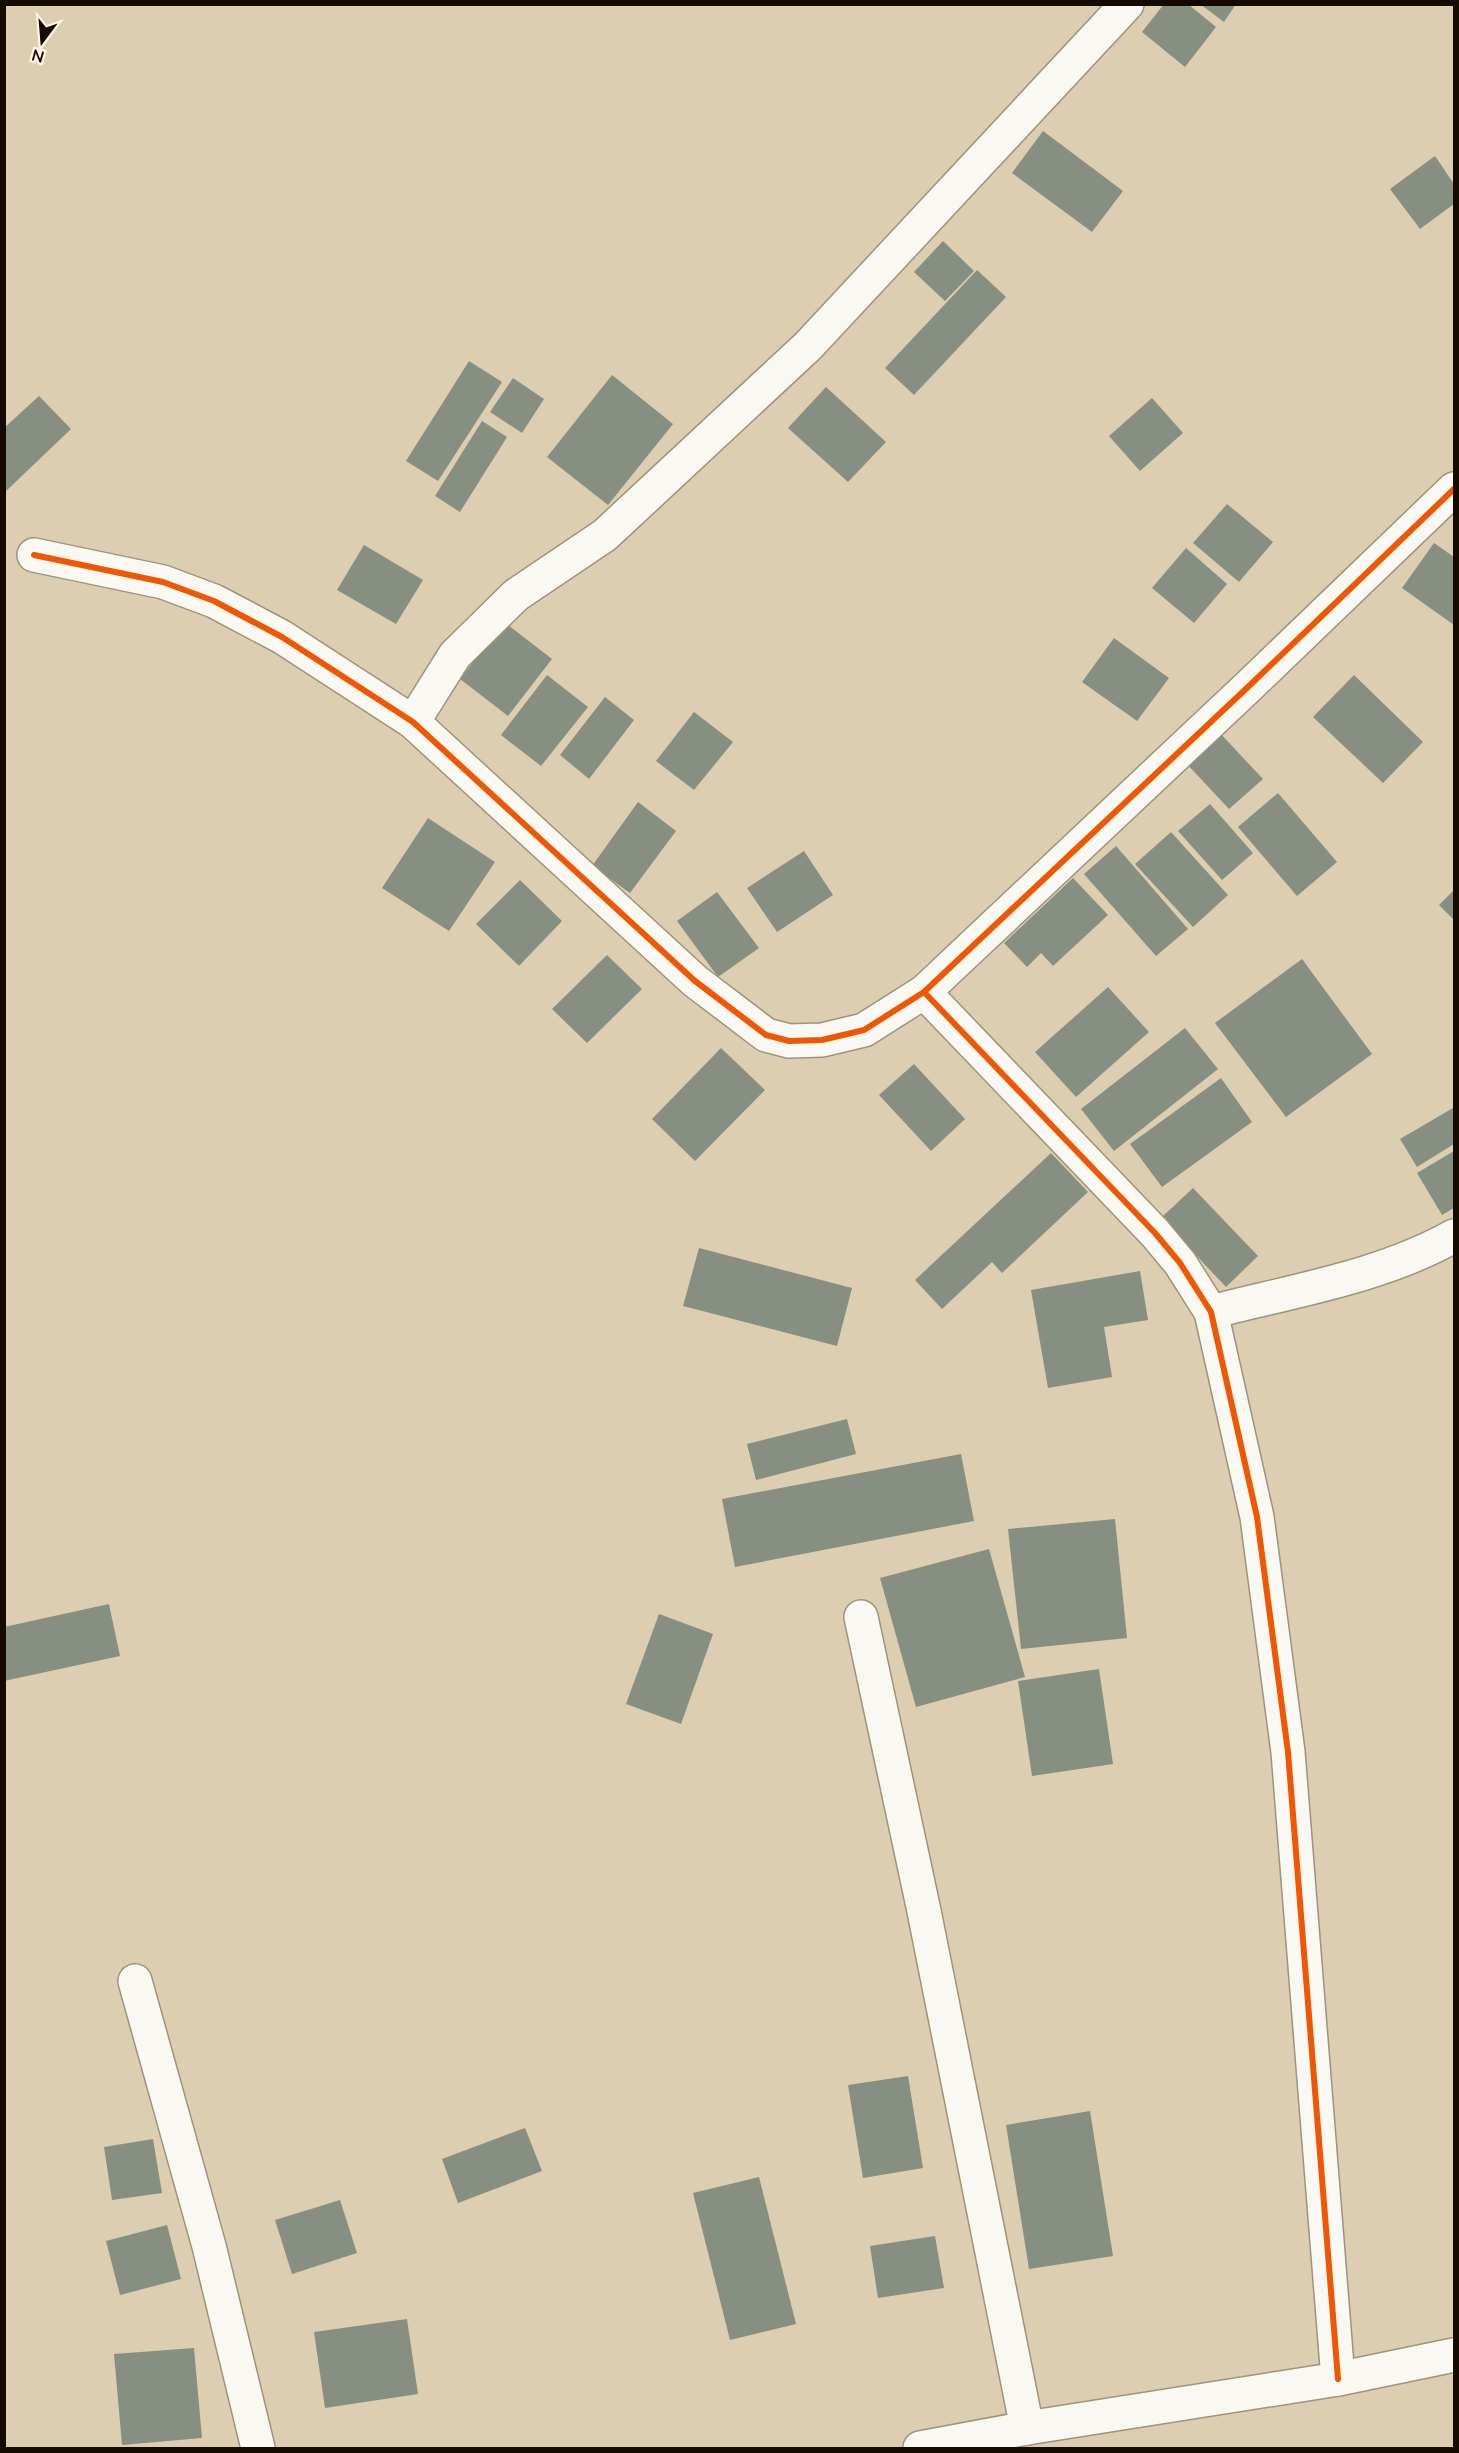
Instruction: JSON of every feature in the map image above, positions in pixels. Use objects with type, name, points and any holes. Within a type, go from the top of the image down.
[{"type":"main road","points":[[413,722],[455,655],[516,595],[605,535],[808,346],[1127,4]]},
{"type":"main road","points":[[34,555],[163,582],[214,602],[282,637],[413,722],[695,981],[766,1035],[789,1041],[822,1040],[864,1030],[924,992],[1455,489]]},
{"type":"main road","points":[[924,992],[1155,1233],[1180,1263],[1211,1312],[1257,1517],[1288,1752],[1338,2379]]},
{"type":"main road","points":[[1211,1312],[1350,1277],[1430,1250],[1455,1236]]},
{"type":"main road","points":[[861,1617],[924,1911],[1027,2428]]},
{"type":"main road","points":[[135,1981],[208,2246],[258,2448]]},
{"type":"main road","points":[[920,2448],[1027,2428],[1338,2379],[1455,2355]]},
{"type":"building","points":[[1164,4],[1188,4],[1216,27],[1185,67],[1142,32]]},
{"type":"building","points":[[1200,4],[1236,4],[1224,22]]},
{"type":"building","points":[[1043,131],[1123,191],[1092,232],[1012,173]]},
{"type":"building","points":[[1435,156],[1454,184],[1454,204],[1420,229],[1390,189]]},
{"type":"building","points":[[943,241],[974,271],[945,301],[914,272]]},
{"type":"building","points":[[977,270],[1006,297],[914,395],[885,368]]},
{"type":"building","points":[[469,361],[502,382],[438,481],[406,461]]},
{"type":"building","points":[[612,375],[673,424],[608,505],[547,457]]},
{"type":"building","points":[[513,378],[544,399],[522,433],[490,412]]},
{"type":"building","points":[[826,387],[886,442],[848,482],[788,428]]},
{"type":"building","points":[[39,396],[71,429],[4,493],[4,428]]},
{"type":"building","points":[[1152,398],[1183,433],[1140,471],[1109,436]]},
{"type":"building","points":[[482,421],[507,437],[460,512],[435,496]]},
{"type":"building","points":[[1227,504],[1273,542],[1239,582],[1193,543]]},
{"type":"building","points":[[1434,543],[1454,557],[1454,625],[1402,588]]},
{"type":"building","points":[[364,545],[423,580],[396,624],[337,590]]},
{"type":"building","points":[[1186,548],[1227,584],[1194,623],[1152,588]]},
{"type":"building","points":[[504,622],[552,659],[508,716],[460,679]]},
{"type":"building","points":[[1114,638],[1169,678],[1137,721],[1082,682]]},
{"type":"building","points":[[547,675],[588,707],[541,766],[501,735]]},
{"type":"building","points":[[1354,675],[1423,742],[1383,783],[1313,717]]},
{"type":"building","points":[[605,697],[634,720],[589,779],[560,755]]},
{"type":"building","points":[[694,712],[733,742],[694,790],[656,761]]},
{"type":"building","points":[[1218,731],[1263,779],[1229,809],[1185,762]]},
{"type":"building","points":[[1278,793],[1337,862],[1297,896],[1238,827]]},
{"type":"building","points":[[638,802],[676,831],[630,893],[592,866]]},
{"type":"building","points":[[1210,804],[1253,853],[1222,880],[1178,831]]},
{"type":"building","points":[[428,818],[495,862],[449,931],[382,888]]},
{"type":"building","points":[[1171,832],[1228,895],[1193,927],[1135,864]]},
{"type":"building","points":[[1116,846],[1188,929],[1156,956],[1084,874]]},
{"type":"building","points":[[804,851],[833,895],[777,932],[747,888]]},
{"type":"building","points":[[1073,878],[1108,915],[1053,966],[1041,953],[1027,967],[1004,943]]},
{"type":"building","points":[[520,880],[562,921],[519,966],[476,924]]},
{"type":"building","points":[[1454,890],[1454,920],[1439,905]]},
{"type":"building","points":[[717,892],[759,948],[718,977],[677,921]]},
{"type":"building","points":[[607,955],[642,989],[587,1043],[552,1009]]},
{"type":"building","points":[[1302,959],[1372,1054],[1286,1117],[1215,1023]]},
{"type":"building","points":[[1108,987],[1149,1032],[1076,1097],[1035,1052]]},
{"type":"building","points":[[1185,1028],[1218,1069],[1114,1151],[1081,1109]]},
{"type":"building","points":[[721,1048],[765,1090],[695,1161],[652,1119]]},
{"type":"building","points":[[914,1064],[965,1119],[931,1151],[879,1095]]},
{"type":"building","points":[[1221,1078],[1252,1122],[1162,1187],[1130,1144]]},
{"type":"building","points":[[1453,1108],[1454,1144],[1417,1167],[1400,1139]]},
{"type":"building","points":[[1454,1151],[1454,1208],[1442,1215],[1417,1173]]},
{"type":"building","points":[[1051,1153],[1088,1192],[1002,1273],[992,1262],[942,1309],[915,1280]]},
{"type":"building","points":[[1193,1188],[1258,1256],[1226,1287],[1161,1218]]},
{"type":"building","points":[[699,1248],[852,1288],[837,1346],[683,1306]]},
{"type":"building","points":[[1140,1271],[1148,1320],[1104,1327],[1112,1377],[1048,1388],[1031,1290]]},
{"type":"building","points":[[847,1419],[856,1454],[756,1480],[747,1444]]},
{"type":"building","points":[[961,1454],[974,1521],[735,1567],[722,1499]]},
{"type":"building","points":[[1115,1519],[1127,1638],[1021,1649],[1008,1529]]},
{"type":"building","points":[[989,1549],[1025,1677],[916,1707],[880,1578]]},
{"type":"building","points":[[109,1604],[120,1656],[4,1681],[4,1627]]},
{"type":"building","points":[[659,1614],[713,1634],[681,1724],[626,1704]]},
{"type":"building","points":[[1099,1669],[1113,1764],[1032,1776],[1018,1681]]},
{"type":"building","points":[[908,2076],[923,2168],[863,2178],[848,2085]]},
{"type":"building","points":[[1090,2111],[1113,2256],[1029,2269],[1006,2125]]},
{"type":"building","points":[[525,2128],[542,2171],[458,2203],[442,2159]]},
{"type":"building","points":[[153,2139],[162,2193],[112,2200],[104,2147]]},
{"type":"building","points":[[759,2177],[796,2324],[730,2340],[693,2193]]},
{"type":"building","points":[[340,2200],[357,2253],[292,2274],[275,2220]]},
{"type":"building","points":[[167,2225],[181,2279],[120,2295],[106,2241]]},
{"type":"building","points":[[935,2236],[944,2288],[878,2298],[870,2246]]},
{"type":"building","points":[[407,2319],[418,2394],[325,2408],[314,2332]]},
{"type":"building","points":[[194,2348],[202,2438],[122,2445],[114,2354]]},
{"type":"cycle path","points":[[34,555],[163,582],[214,601],[282,637],[413,722],[695,981],[766,1035],[789,1041],[822,1040],[864,1030],[924,992],[1454,489]]},
{"type":"cycle path","points":[[924,992],[1155,1233],[1180,1263],[1211,1312],[1257,1517],[1288,1752],[1338,2379]]}]
